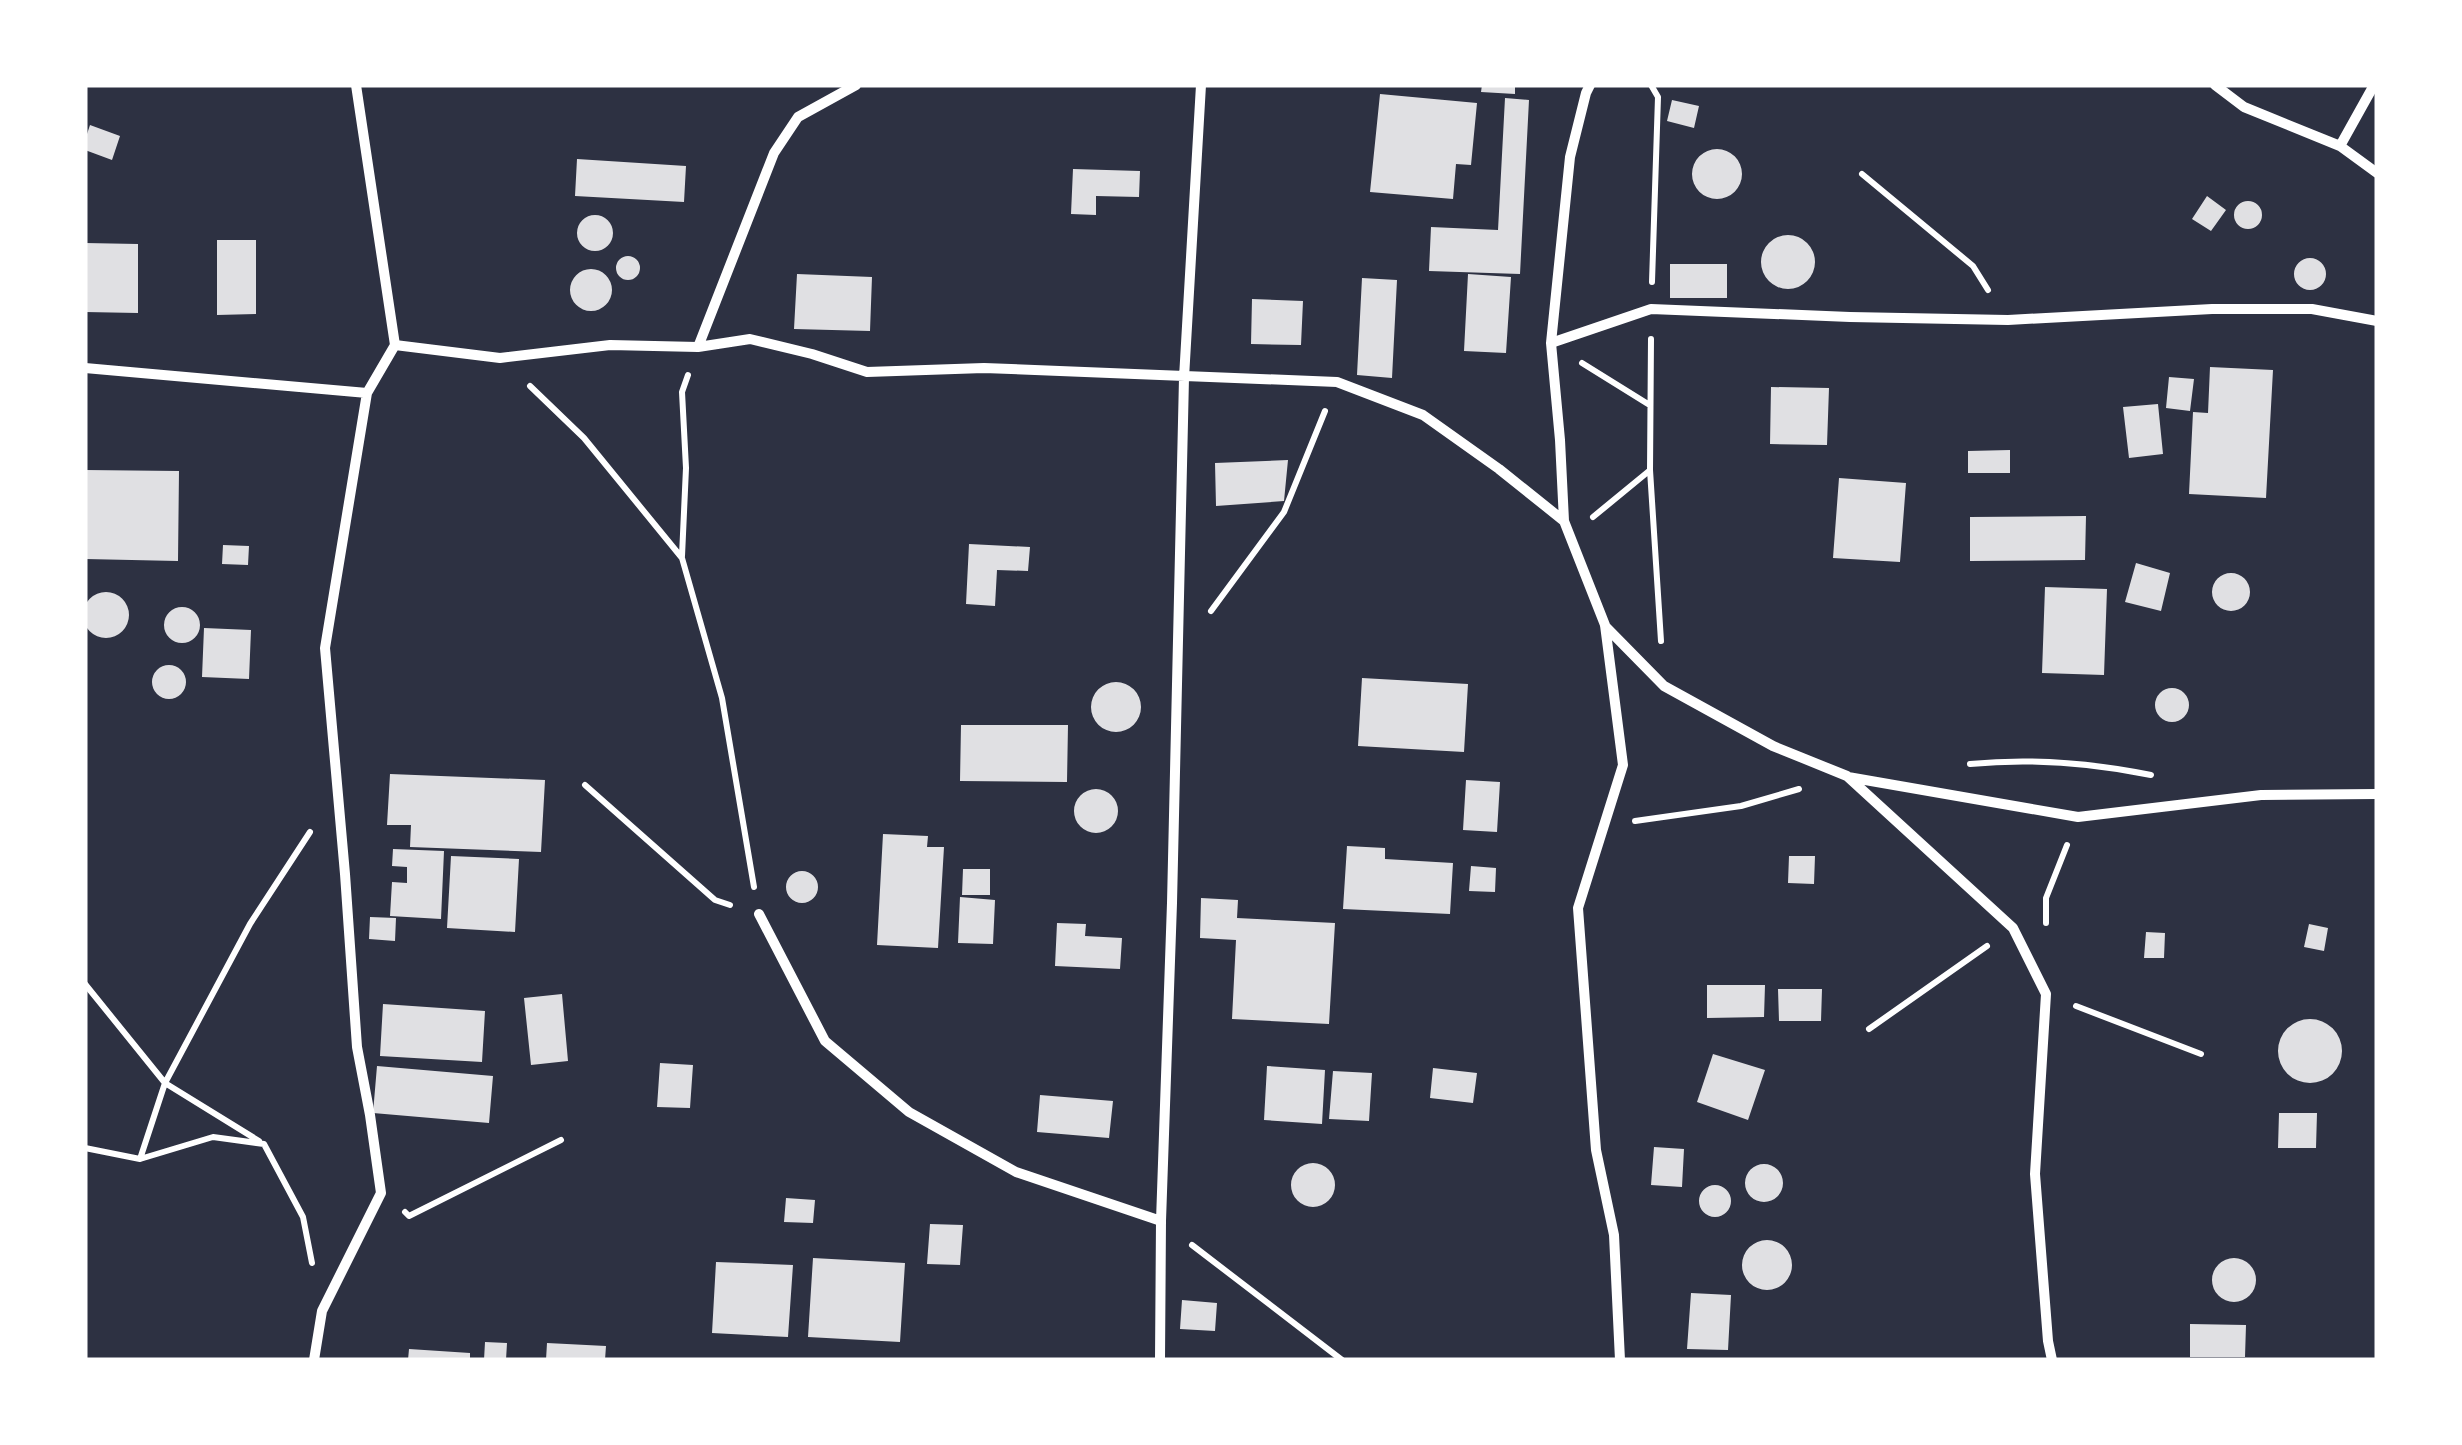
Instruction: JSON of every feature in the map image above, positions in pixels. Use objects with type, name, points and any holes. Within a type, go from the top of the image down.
[{"type":"street","points":[[314,1360],[322,1310],[380,1192],[357,1047],[324,648],[367,393],[394,345],[356,85]]},
{"type":"street","points":[[698,347],[774,153],[798,117],[856,85]]},
{"type":"street","points":[[1160,1360],[1184,378],[1201,85]]},
{"type":"street","points":[[1590,85],[1570,157],[1551,344],[1564,521],[1604,626],[1623,765],[1578,908],[1596,1150],[1614,1235],[1620,1360]]},
{"type":"street","points":[[2215,85],[2244,107],[2340,146],[2377,173]]},
{"type":"street","points":[[2340,146],[2374,85]]},
{"type":"street","points":[[1551,344],[1651,309],[2008,320],[2212,309],[2312,309],[2377,320]]},
{"type":"street","points":[[394,345],[500,358],[610,345],[698,347],[750,339],[867,372],[984,368],[1337,382],[1423,415],[1564,521]]},
{"type":"street","points":[[85,368],[367,393]]},
{"type":"street","points":[[1604,626],[1664,686],[1773,746],[1847,776],[2078,817],[2261,795],[2377,794]]},
{"type":"street","points":[[1847,776],[2014,928],[2046,994],[2034,1174],[2052,1360]]},
{"type":"street","points":[[759,914],[825,1041],[909,1112],[1016,1172],[1161,1221]]},
{"type":"path","points":[[1651,85],[1658,97],[1650,470],[1664,686]]},
{"type":"path","points":[[1862,174],[1973,266],[2008,320]]},
{"type":"path","points":[[1551,344],[1649,404]]},
{"type":"path","points":[[585,784],[715,900],[759,914],[722,698],[682,558],[686,468],[682,392],[698,347]]},
{"type":"path","points":[[500,358],[584,438],[682,558]]},
{"type":"path","points":[[1178,656],[1284,512],[1337,382]]},
{"type":"path","points":[[1570,535],[1650,470]]},
{"type":"path","points":[[1959,765],[1996,761],[2104,765],[2153,776]]},
{"type":"path","points":[[1604,826],[1740,806],[1847,776]]},
{"type":"path","points":[[140,1159],[166,1083],[250,924],[338,789]]},
{"type":"path","points":[[2046,936],[2046,898],[2078,817]]},
{"type":"path","points":[[1869,1030],[2014,928],[2046,898]]},
{"type":"path","points":[[85,984],[166,1083],[264,1144],[303,1216],[322,1310]]},
{"type":"path","points":[[2046,994],[2200,1054]]},
{"type":"path","points":[[85,1148],[140,1159],[212,1137],[264,1144]]},
{"type":"path","points":[[380,1192],[409,1216],[562,1140]]},
{"type":"path","points":[[1161,1221],[1342,1360]]},
{"type":"building","points":[[1482,85],[1515,85],[1515,94],[1481,92]]},
{"type":"building","points":[[1380,94],[1477,103],[1471,165],[1456,164],[1453,199],[1370,192]]},
{"type":"building","points":[[1505,98],[1529,100],[1520,274],[1429,271],[1431,227],[1498,230]]},
{"type":"building","points":[[1672,100],[1699,106],[1694,128],[1667,121]]},
{"type":"building","points":[[90,125],[120,136],[112,160],[85,150]]},
{"type":"building","points":[[1717,149],[1735,156],[1742,174],[1735,192],[1717,199],[1699,192],[1692,174],[1699,156]]},
{"type":"building","points":[[577,159],[686,166],[684,202],[575,196]]},
{"type":"building","points":[[1073,169],[1140,171],[1139,197],[1096,196],[1096,215],[1071,214]]},
{"type":"building","points":[[2207,196],[2226,210],[2211,231],[2192,219]]},
{"type":"building","points":[[2248,201],[2258,205],[2262,215],[2258,225],[2248,229],[2238,225],[2234,215],[2238,205]]},
{"type":"building","points":[[595,215],[608,220],[613,233],[608,246],[595,251],[582,246],[577,233],[582,220]]},
{"type":"building","points":[[1788,235],[1807,243],[1815,262],[1807,281],[1788,289],[1769,281],[1761,262],[1769,243]]},
{"type":"building","points":[[217,240],[256,240],[256,314],[217,315]]},
{"type":"building","points":[[85,243],[138,244],[138,313],[85,312]]},
{"type":"building","points":[[628,256],[637,259],[637,277],[628,280],[619,277],[616,268],[619,259]]},
{"type":"building","points":[[2310,258],[2321,263],[2326,274],[2321,285],[2310,290],[2299,285],[2294,274],[2299,263]]},
{"type":"building","points":[[1670,264],[1727,264],[1727,298],[1670,298]]},
{"type":"building","points":[[591,269],[606,275],[612,290],[606,305],[591,311],[576,305],[570,290],[576,275]]},
{"type":"building","points":[[797,274],[872,277],[870,331],[794,329]]},
{"type":"building","points":[[1468,274],[1511,277],[1506,353],[1464,351]]},
{"type":"building","points":[[1362,278],[1397,280],[1392,378],[1357,375]]},
{"type":"building","points":[[1252,299],[1303,301],[1301,345],[1251,344]]},
{"type":"building","points":[[2210,367],[2273,370],[2266,498],[2189,494],[2193,412],[2208,413]]},
{"type":"building","points":[[2169,377],[2194,379],[2190,411],[2166,408]]},
{"type":"building","points":[[1771,387],[1829,388],[1827,445],[1770,444]]},
{"type":"building","points":[[2158,404],[2163,454],[2129,458],[2123,407]]},
{"type":"building","points":[[2010,450],[2010,473],[1968,473],[1968,451]]},
{"type":"building","points":[[1288,460],[1284,501],[1216,506],[1215,463]]},
{"type":"building","points":[[85,470],[179,471],[178,561],[85,559]]},
{"type":"building","points":[[1839,478],[1906,483],[1900,562],[1833,558]]},
{"type":"building","points":[[2086,516],[2085,560],[1970,561],[1970,517]]},
{"type":"building","points":[[969,544],[1030,547],[1028,571],[997,570],[995,606],[966,604]]},
{"type":"building","points":[[223,545],[249,546],[248,565],[222,564]]},
{"type":"building","points":[[2136,563],[2170,573],[2161,611],[2125,602]]},
{"type":"building","points":[[2231,573],[2244,579],[2250,592],[2244,605],[2231,611],[2218,605],[2212,592],[2218,579]]},
{"type":"building","points":[[2045,587],[2107,589],[2104,675],[2042,673]]},
{"type":"building","points":[[106,592],[122,599],[129,615],[122,631],[106,638],[90,631],[83,615],[90,599]]},
{"type":"building","points":[[182,607],[194,613],[200,625],[194,637],[182,643],[170,637],[164,625],[170,613]]},
{"type":"building","points":[[204,628],[251,630],[249,679],[202,677]]},
{"type":"building","points":[[169,665],[181,670],[186,682],[181,694],[169,699],[157,694],[152,682],[157,670]]},
{"type":"building","points":[[1362,678],[1468,684],[1464,752],[1358,746]]},
{"type":"building","points":[[1116,682],[1134,689],[1141,707],[1134,725],[1116,732],[1098,725],[1091,707],[1098,689]]},
{"type":"building","points":[[2172,688],[2184,693],[2189,705],[2184,717],[2172,722],[2160,717],[2155,705],[2160,693]]},
{"type":"building","points":[[961,725],[1068,725],[1067,782],[960,781]]},
{"type":"building","points":[[390,774],[545,780],[541,852],[410,847],[411,825],[387,825]]},
{"type":"building","points":[[1466,780],[1500,782],[1497,832],[1463,830]]},
{"type":"building","points":[[1096,789],[1111,796],[1118,811],[1111,826],[1096,833],[1081,826],[1074,811],[1081,796]]},
{"type":"building","points":[[883,834],[928,836],[927,847],[944,847],[938,948],[877,945]]},
{"type":"building","points":[[1347,846],[1385,848],[1385,859],[1453,863],[1450,914],[1343,909]]},
{"type":"building","points":[[393,849],[444,851],[441,919],[390,916],[392,882],[407,883],[407,867],[392,866]]},
{"type":"building","points":[[451,856],[519,859],[515,932],[447,928]]},
{"type":"building","points":[[1789,856],[1815,856],[1814,884],[1788,883]]},
{"type":"building","points":[[1471,866],[1496,868],[1495,892],[1469,891]]},
{"type":"building","points":[[963,869],[990,869],[990,895],[962,895]]},
{"type":"building","points":[[802,871],[814,875],[818,887],[814,899],[802,903],[790,899],[786,887],[790,875]]},
{"type":"building","points":[[960,897],[995,900],[993,944],[958,943]]},
{"type":"building","points":[[1201,898],[1238,900],[1237,918],[1335,923],[1329,1024],[1232,1019],[1236,940],[1200,938]]},
{"type":"building","points":[[370,917],[396,918],[395,941],[369,939]]},
{"type":"building","points":[[1057,923],[1086,924],[1085,936],[1122,938],[1120,969],[1055,966]]},
{"type":"building","points":[[2309,924],[2328,928],[2324,951],[2304,947]]},
{"type":"building","points":[[2146,932],[2165,933],[2164,958],[2144,958]]},
{"type":"building","points":[[1707,985],[1765,985],[1764,1017],[1707,1018]]},
{"type":"building","points":[[1778,989],[1822,989],[1821,1021],[1779,1021]]},
{"type":"building","points":[[562,994],[568,1061],[531,1065],[524,998]]},
{"type":"building","points":[[383,1004],[485,1011],[482,1062],[380,1056]]},
{"type":"building","points":[[2310,1019],[2332,1029],[2342,1051],[2332,1073],[2310,1083],[2288,1073],[2278,1051],[2288,1029]]},
{"type":"building","points":[[1713,1054],[1765,1070],[1748,1120],[1697,1102]]},
{"type":"building","points":[[660,1063],[693,1065],[690,1108],[657,1107]]},
{"type":"building","points":[[377,1066],[493,1076],[489,1123],[373,1113]]},
{"type":"building","points":[[1267,1066],[1325,1070],[1322,1124],[1264,1120]]},
{"type":"building","points":[[1433,1068],[1477,1073],[1473,1103],[1430,1098]]},
{"type":"building","points":[[1333,1071],[1372,1073],[1369,1121],[1329,1119]]},
{"type":"building","points":[[1040,1095],[1113,1101],[1109,1138],[1037,1132]]},
{"type":"building","points":[[2279,1113],[2317,1113],[2316,1148],[2278,1148]]},
{"type":"building","points":[[1654,1147],[1684,1149],[1682,1187],[1651,1185]]},
{"type":"building","points":[[1313,1163],[1329,1169],[1335,1185],[1329,1201],[1313,1207],[1297,1201],[1291,1185],[1297,1169]]},
{"type":"building","points":[[1764,1164],[1778,1169],[1783,1183],[1778,1197],[1764,1202],[1750,1197],[1745,1183],[1750,1169]]},
{"type":"building","points":[[1715,1185],[1727,1189],[1731,1201],[1727,1213],[1715,1217],[1703,1213],[1699,1201],[1703,1189]]},
{"type":"building","points":[[786,1198],[815,1200],[813,1223],[784,1222]]},
{"type":"building","points":[[930,1224],[963,1225],[960,1265],[927,1264]]},
{"type":"building","points":[[1767,1240],[1785,1247],[1792,1265],[1785,1283],[1767,1290],[1749,1283],[1742,1265],[1749,1247]]},
{"type":"building","points":[[813,1258],[905,1263],[900,1342],[808,1337]]},
{"type":"building","points":[[2234,1258],[2250,1264],[2256,1280],[2250,1296],[2234,1302],[2218,1296],[2212,1280],[2218,1264]]},
{"type":"building","points":[[716,1262],[793,1265],[788,1337],[712,1333]]},
{"type":"building","points":[[1691,1293],[1731,1295],[1728,1350],[1687,1349]]},
{"type":"building","points":[[1182,1300],[1217,1303],[1215,1331],[1180,1329]]},
{"type":"building","points":[[2190,1324],[2246,1325],[2245,1357],[2190,1357]]},
{"type":"building","points":[[485,1342],[507,1343],[506,1360],[484,1360]]},
{"type":"building","points":[[547,1343],[606,1346],[605,1360],[546,1360]]},
{"type":"building","points":[[409,1349],[470,1353],[470,1360],[408,1360]]}]
